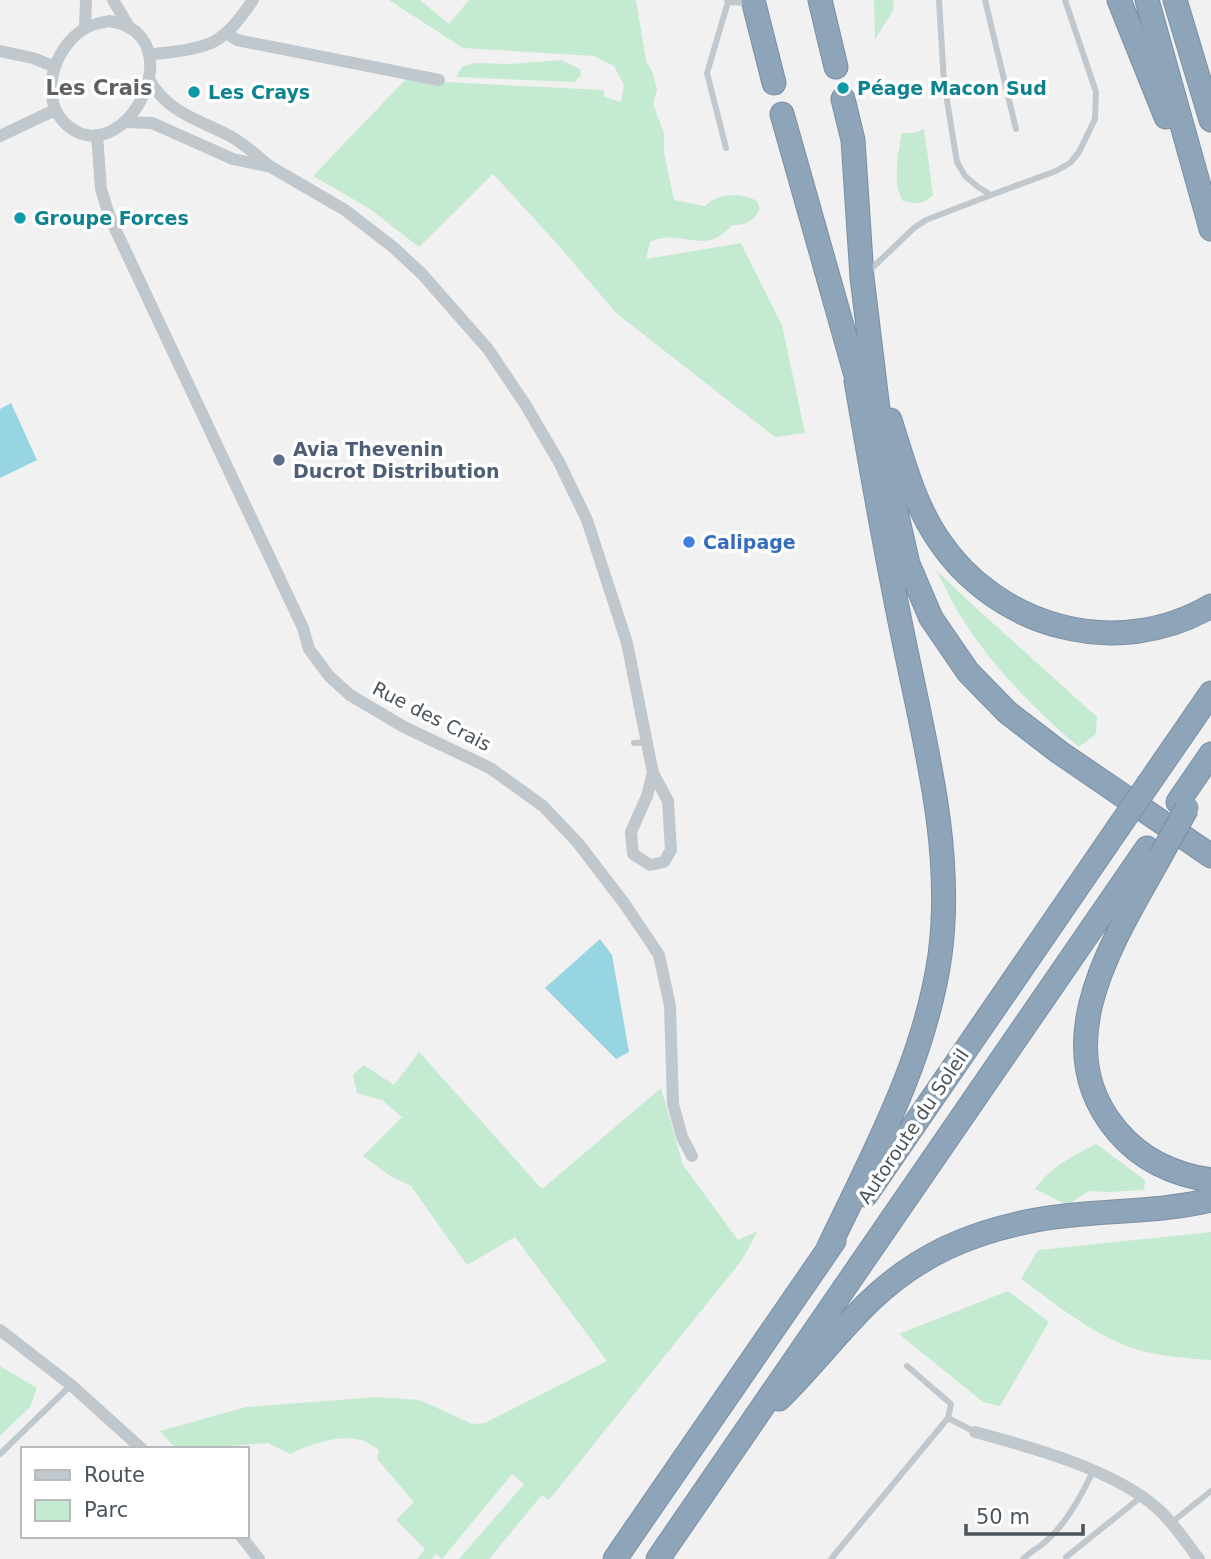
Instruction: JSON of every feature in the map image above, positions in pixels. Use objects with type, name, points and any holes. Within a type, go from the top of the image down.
[{"type":"highway","points":[[820,0],[836,68]]},
{"type":"highway","points":[[1119,0],[1151,77],[1185,174],[1204,206]]},
{"type":"highway","points":[[1147,0],[1211,229]]},
{"type":"highway","points":[[1175,0],[1211,120]]},
{"type":"highway","points":[[1184,0],[1201,85]]},
{"type":"highway","points":[[753,1],[774,83]]},
{"type":"highway","points":[[843,99],[853,140],[862,277],[884,459],[908,564],[931,618],[968,672],[1007,712],[1211,856]]},
{"type":"highway","points":[[782,114],[856,381],[884,459]]},
{"type":"highway","points":[[872,364],[912,488],[936,538],[962,570],[994,598],[1043,622],[1096,633],[1150,629],[1183,620],[1211,606]]},
{"type":"highway","points":[[827,1251],[913,1064],[933,990],[940,955],[943,916],[944,870],[940,824],[886,556],[856,381]]},
{"type":"highway","name":"Autoroute du Soleil","points":[[615,1559],[1211,693]]},
{"type":"highway","name":"Autoroute du Soleil","points":[[658,1559],[1153,852],[1211,754]]},
{"type":"highway","points":[[1183,805],[1211,766]]},
{"type":"highway","points":[[1153,852],[1100,971],[1087,1023],[1087,1065],[1102,1110],[1124,1139],[1160,1166],[1191,1177],[1211,1180]]},
{"type":"highway","points":[[744,1433],[803,1376],[869,1302],[898,1277],[956,1242],[1036,1220],[1167,1208],[1211,1200]]},
{"type":"street","points":[[85,27],[86,0]]},
{"type":"street","points":[[114,0],[128,25],[142,38],[149,55],[149,80],[140,103],[124,122],[112,131],[89,135],[74,130],[55,110],[51,92],[55,67],[68,43],[85,27],[109,21],[128,25]]},
{"type":"street","points":[[149,55],[207,44],[226,33],[253,0]]},
{"type":"street","points":[[226,33],[237,40],[439,80]]},
{"type":"street","points":[[0,51],[33,58],[55,67]]},
{"type":"street","points":[[149,80],[165,102],[178,111],[240,143],[271,167],[345,210],[393,247],[422,274],[488,349],[526,404],[559,462],[587,520],[627,643],[641,742],[667,802],[670,850],[664,862],[650,865],[633,854],[631,832],[647,796],[653,773]]},
{"type":"street","points":[[0,136],[55,110]]},
{"type":"street","points":[[124,122],[152,123],[233,159],[271,167]]},
{"type":"street","name":"Rue des Crais","points":[[97,135],[103,202],[303,628],[309,649],[328,676],[350,695],[404,727],[490,768],[542,806],[578,843],[624,903],[659,955],[670,1006],[673,1104],[682,1137],[692,1156]]},
{"type":"street","points":[[0,1330],[71,1385],[140,1447]]},
{"type":"street","points":[[975,1432],[1093,1471],[1131,1488],[1160,1510],[1199,1559]]},
{"type":"street","points":[[242,1538],[259,1559]]},
{"type":"lane","points":[[939,0],[944,82],[957,162],[965,176],[991,195]]},
{"type":"lane","points":[[985,0],[1016,129]]},
{"type":"lane","points":[[862,277],[926,220],[1056,172],[1070,163],[1079,152],[1095,120],[1096,92],[1065,0]]},
{"type":"lane","points":[[726,148],[707,74],[728,1],[753,1]]},
{"type":"lane","points":[[233,159],[240,143]]},
{"type":"lane","points":[[831,1559],[948,1418],[951,1404],[907,1366]]},
{"type":"lane","points":[[0,1454],[71,1385]]},
{"type":"lane","points":[[948,1418],[975,1432]]},
{"type":"lane","points":[[1023,1559],[1047,1540],[1065,1518],[1083,1494],[1093,1471]]},
{"type":"lane","points":[[1171,1523],[1211,1491]]},
{"type":"lane","points":[[1066,1557],[1142,1496]]},
{"type":"green space","points":[[389,0],[420,0],[449,24],[469,0],[636,0],[646,60],[657,90],[653,104],[664,133],[664,153],[674,200],[705,206],[717,198],[737,195],[757,201],[760,209],[749,222],[732,225],[722,235],[712,239],[702,241],[661,238],[650,242],[646,259],[741,243],[782,325],[805,433],[775,437],[616,313],[493,174],[419,247],[370,209],[313,176],[405,80],[603,90],[605,97],[621,102],[624,85],[614,66],[594,56],[463,48]]},
{"type":"green space","points":[[874,0],[894,0],[893,11],[875,39]]},
{"type":"green space","points":[[561,60],[580,69],[581,75],[575,82],[456,77],[462,67],[475,63],[511,64]]},
{"type":"green space","points":[[924,129],[933,195],[919,203],[903,201],[897,177],[902,133],[914,133]]},
{"type":"green space","points":[[936,570],[1097,717],[1096,734],[1079,747],[1031,703],[973,635]]},
{"type":"green space","points":[[419,1052],[542,1189],[661,1088],[683,1165],[738,1240],[758,1231],[742,1260],[549,1500],[542,1495],[489,1559],[459,1559],[524,1484],[512,1474],[442,1559],[436,1554],[432,1559],[417,1559],[425,1549],[396,1520],[414,1502],[377,1459],[379,1450],[366,1442],[336,1439],[290,1454],[268,1443],[231,1447],[174,1447],[160,1431],[246,1407],[377,1397],[420,1400],[472,1424],[485,1423],[607,1361],[515,1237],[467,1265],[411,1186],[390,1176],[363,1156],[402,1117],[382,1100],[357,1093],[353,1075],[364,1065],[394,1085]]},
{"type":"green space","points":[[1096,1144],[1145,1180],[1144,1190],[1089,1191],[1067,1205],[1035,1189],[1055,1168]]},
{"type":"green space","points":[[1211,1232],[1211,1360],[1158,1354],[1125,1345],[1078,1320],[1021,1279],[1038,1250]]},
{"type":"green space","points":[[1008,1291],[1049,1322],[1000,1406],[983,1402],[899,1334]]},
{"type":"green space","points":[[0,1366],[37,1388],[30,1407],[0,1436]]},
{"type":"water","points":[[11,403],[37,460],[0,478],[0,409]]},
{"type":"water","points":[[600,939],[612,955],[629,1052],[616,1059],[545,988]]},
{"type":"place","name":"Péage Macon Sud","points":[[843,88]]},
{"type":"place","name":"Les Crays","points":[[194,92]]},
{"type":"place","name":"Groupe Forces","points":[[20,218]]},
{"type":"place","name":"Avia Thevenin Ducrot Distribution","points":[[279,460]]},
{"type":"place","name":"Calipage","points":[[689,542]]},
{"type":"district","name":"Les Crais","points":[[99,88]]}]
